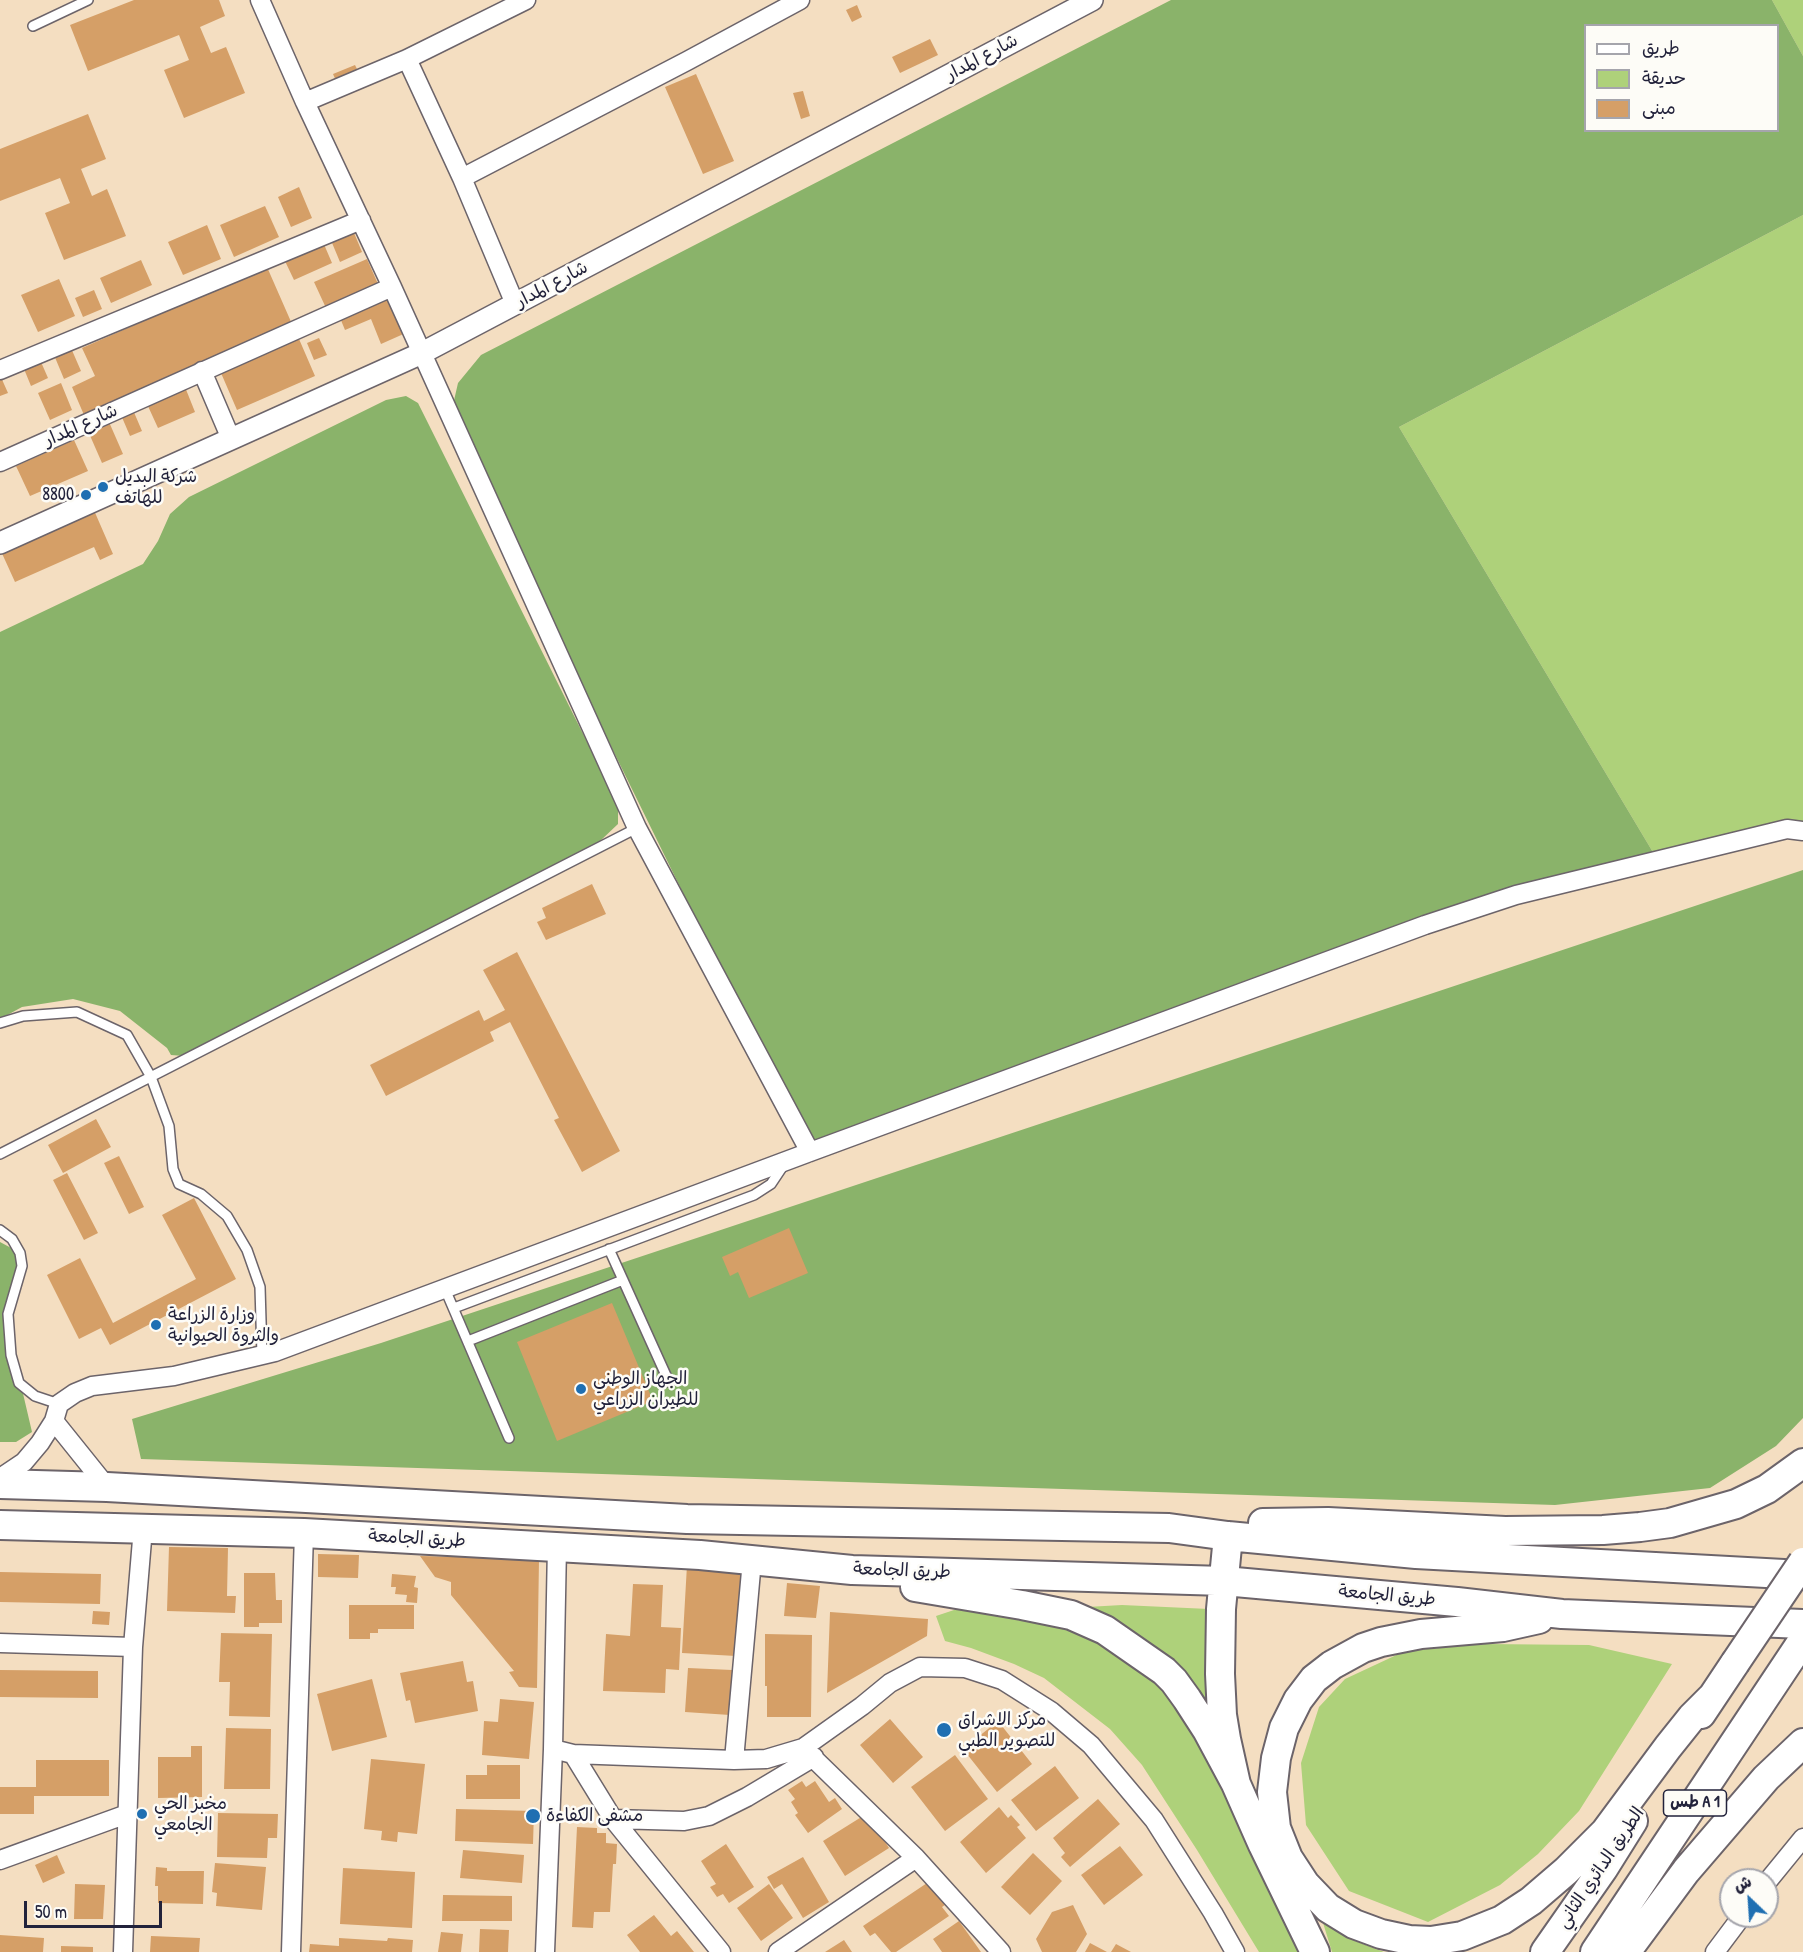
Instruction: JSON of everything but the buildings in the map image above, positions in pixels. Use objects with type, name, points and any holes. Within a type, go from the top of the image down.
[{"type":"highway","points":[[1169,1528],[1241,1523],[1317,1522],[1505,1531],[1603,1530],[1640,1527],[1670,1523],[1736,1504],[1767,1489],[1803,1463]]},
{"type":"highway","name":"طريق الجامعة","points":[[0,1484],[107,1487],[687,1519],[1169,1528],[1416,1554],[1803,1575]]},
{"type":"highway","name":"طريق الجامعة","points":[[0,1525],[304,1533],[557,1546],[700,1555],[852,1570],[1224,1581],[1562,1614],[1803,1624]]},
{"type":"highway","points":[[1228,1536],[1221,1609],[1220,1663],[1222,1715],[1236,1784]]},
{"type":"highway","name":"الطريق الدائري الثاني","points":[[1545,1952],[1603,1869],[1711,1698],[1803,1562]]},
{"type":"highway","points":[[852,1570],[910,1586],[1071,1615],[1105,1630],[1164,1671],[1174,1681],[1207,1730],[1236,1784],[1315,1952]]},
{"type":"highway","points":[[1562,1614],[1503,1627],[1421,1634],[1381,1642],[1363,1648],[1332,1665],[1314,1679],[1298,1700],[1284,1728],[1276,1758],[1272,1792],[1276,1828],[1288,1858],[1305,1884],[1328,1908],[1354,1923],[1381,1934],[1409,1940],[1431,1941],[1462,1936],[1502,1920],[1531,1901],[1566,1871],[1605,1832],[1668,1747],[1711,1698]]},
{"type":"highway","name":"طس A 1","points":[[1595,1952],[1798,1647]]},
{"type":"highway","points":[[1626,1952],[1686,1871],[1766,1779],[1803,1743]]},
{"type":"street","points":[[260,0],[638,828],[810,1152]]},
{"type":"street","points":[[305,102],[407,59],[526,0]]},
{"type":"street","points":[[462,178],[800,0]]},
{"type":"street","name":"شارع المدار","points":[[2,538],[422,353],[1092,0]]},
{"type":"street","points":[[407,59],[462,178],[515,304]]},
{"type":"street","points":[[0,370],[361,220]]},
{"type":"street","name":"شارع المدار","points":[[0,462],[392,287]]},
{"type":"street","points":[[202,371],[231,439]]},
{"type":"street","points":[[0,1478],[24,1462],[40,1443],[56,1412],[75,1392],[92,1386],[174,1376],[275,1352],[787,1160],[1425,925],[1516,894],[1787,829],[1803,831]]},
{"type":"street","points":[[56,1412],[107,1487]]},
{"type":"street","points":[[123,1952],[133,1647],[143,1528]]},
{"type":"street","points":[[291,1952],[304,1533]]},
{"type":"street","points":[[545,1952],[553,1749],[557,1546]]},
{"type":"street","points":[[734,1760],[752,1560]]},
{"type":"street","points":[[0,1642],[133,1647]]},
{"type":"street","points":[[614,1819],[684,1821],[710,1816],[747,1797],[808,1753],[890,1683],[920,1667],[965,1668],[1002,1680],[1051,1711],[1092,1745],[1154,1820],[1235,1952]]},
{"type":"street","points":[[553,1749],[573,1754],[734,1760],[766,1759],[808,1753]]},
{"type":"street","points":[[808,1753],[916,1857],[1000,1952]]},
{"type":"street","points":[[573,1754],[614,1819],[721,1952]]},
{"type":"street","points":[[0,1860],[127,1814]]},
{"type":"street","points":[[1778,1868],[1803,1838]]},
{"type":"street","points":[[778,1952],[916,1857]]},
{"type":"street","points":[[1715,1952],[1733,1928]]},
{"type":"lane","points":[[33,26],[88,0]]},
{"type":"lane","points":[[0,1154],[638,828]]},
{"type":"lane","points":[[0,1023],[23,1016],[77,1012],[127,1035],[151,1077],[169,1126],[173,1168],[179,1184],[201,1194],[227,1216],[247,1250],[260,1287],[262,1355]]},
{"type":"lane","points":[[454,1308],[754,1195],[771,1184],[787,1160]]},
{"type":"lane","points":[[0,1230],[12,1239],[20,1253],[22,1266],[8,1314],[11,1355],[19,1383],[56,1412]]},
{"type":"lane","points":[[609,1250],[669,1382]]},
{"type":"lane","points":[[468,1341],[623,1280]]},
{"type":"lane","points":[[445,1289],[509,1438]]},
{"type":"green space","points":[[1171,0],[1772,0],[1803,56],[1803,215],[1399,427],[1657,859],[1516,895],[810,1152],[450,418],[458,383],[481,355]]},
{"type":"green space","points":[[1772,0],[1803,0],[1803,56]]},
{"type":"green space","points":[[1803,215],[1803,831],[1657,859],[1399,427]]},
{"type":"green space","points":[[406,396],[418,403],[618,804],[618,824],[599,842],[184,1056],[171,1055],[167,1048],[120,1011],[73,999],[22,1007],[0,1019],[0,632],[143,564],[158,541],[170,514],[189,497],[386,400]]},
{"type":"green space","points":[[1803,870],[1803,1418],[1776,1446],[1710,1488],[1555,1505],[141,1459],[132,1419],[381,1343]]},
{"type":"green space","points":[[0,1242],[13,1249],[20,1258],[7,1307],[10,1338],[32,1432],[16,1442],[0,1442]]},
{"type":"green space","points":[[978,1602],[1051,1617],[1130,1655],[1188,1717],[1307,1952],[1259,1952],[1142,1765],[1110,1729],[1044,1678],[1014,1664],[945,1641],[936,1616]]},
{"type":"green space","points":[[1122,1605],[1209,1609],[1214,1722],[1087,1607]]},
{"type":"green space","points":[[1485,1644],[1589,1645],[1672,1664],[1579,1811],[1538,1854],[1500,1885],[1428,1922],[1349,1891],[1306,1825],[1301,1763],[1319,1707],[1345,1679],[1405,1651]]},
{"type":"green space","points":[[1320,1913],[1355,1941],[1384,1952],[1332,1952]]},
{"type":"place","name":"شركة البديل للهاتف","points":[[103,487]]},
{"type":"place","name":"8800","points":[[86,495]]},
{"type":"place","name":"وزارة الزراعة والثروة الحيوانية","points":[[156,1325]]},
{"type":"place","name":"الجهاز الوطني للطيران الزراعي","points":[[581,1389]]},
{"type":"place","name":"مركز الاشراق للتصوير الطبي","points":[[944,1730]]},
{"type":"place","name":"مخبز الحي الجامعي","points":[[142,1814]]},
{"type":"place","name":"مشفى الكفاءة","points":[[533,1816]]}]
